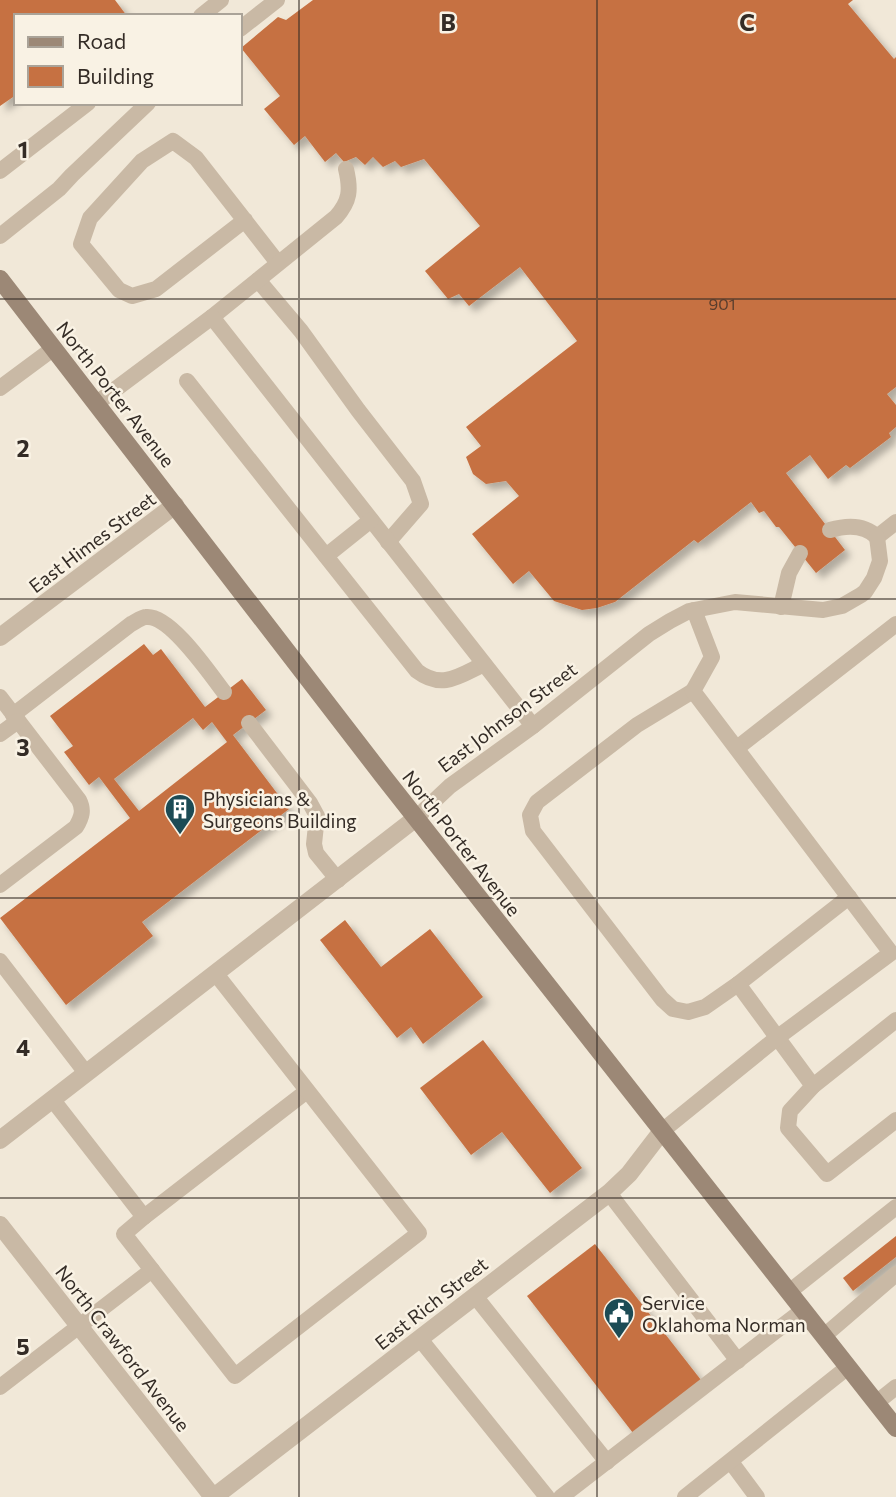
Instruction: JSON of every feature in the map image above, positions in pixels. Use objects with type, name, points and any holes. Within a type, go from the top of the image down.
[{"type":"main road","name":"North Porter Avenue","points":[[0,279],[416,818],[896,1428]]},
{"type":"street","name":"East Himes Street","points":[[0,637],[175,505]]},
{"type":"street","name":"East Johnson Street","points":[[0,1140],[416,818]]},
{"type":"street","name":"East Rich Street","points":[[214,1497],[609,1193],[629,1174],[662,1131]]},
{"type":"street","name":"North Crawford Avenue","points":[[0,1224],[214,1497]]},
{"type":"lane","points":[[204,14],[221,0]]},
{"type":"lane","points":[[242,27],[277,0]]},
{"type":"lane","points":[[0,171],[85,105]]},
{"type":"lane","points":[[0,236],[58,190],[146,105]]},
{"type":"lane","points":[[245,220],[156,289],[132,296],[119,290],[81,244],[90,218],[142,161],[173,141],[196,158],[245,220],[278,263]]},
{"type":"lane","points":[[97,402],[212,317],[336,217],[346,205],[350,185],[346,169]]},
{"type":"lane","points":[[258,280],[301,331],[413,481],[421,504],[388,542]]},
{"type":"lane","points":[[212,317],[533,726]]},
{"type":"lane","points":[[0,388],[54,348]]},
{"type":"lane","points":[[187,381],[417,671],[428,680],[450,680],[484,664]]},
{"type":"lane","points":[[326,556],[371,520]]},
{"type":"lane","points":[[830,530],[845,526],[862,527],[877,537],[896,522]]},
{"type":"lane","name":"East Johnson Street","points":[[416,818],[450,786],[533,726],[649,634],[670,621],[694,610],[735,602],[823,610],[842,606],[865,592],[880,561],[877,537]]},
{"type":"lane","points":[[780,607],[789,573],[800,553]]},
{"type":"lane","points":[[694,610],[712,657],[693,691],[637,725],[537,802],[530,815],[533,831],[662,999],[673,1009],[688,1012],[705,1007],[849,897]]},
{"type":"lane","points":[[0,734],[131,624],[146,617],[154,618],[177,632],[224,692]]},
{"type":"lane","points":[[737,748],[896,624]]},
{"type":"lane","points":[[662,1131],[778,1037],[894,957],[693,691]]},
{"type":"lane","points":[[0,698],[83,807],[76,827],[0,885]]},
{"type":"lane","points":[[249,723],[310,803],[317,816],[314,844],[316,853],[338,880]]},
{"type":"lane","points":[[0,961],[86,1073]]},
{"type":"lane","points":[[216,974],[419,1233],[235,1376],[124,1234],[307,1091]]},
{"type":"lane","points":[[738,984],[813,1086]]},
{"type":"lane","points":[[896,1020],[813,1086],[790,1111],[788,1128],[827,1174],[896,1120]]},
{"type":"lane","points":[[52,1099],[144,1217]]},
{"type":"lane","points":[[609,1193],[738,1361]]},
{"type":"lane","points":[[789,1292],[896,1207]]},
{"type":"lane","points":[[0,1387],[152,1270]]},
{"type":"lane","points":[[824,1336],[896,1274]]},
{"type":"lane","points":[[475,1296],[607,1462]]},
{"type":"lane","points":[[567,1495],[803,1310]]},
{"type":"lane","points":[[420,1339],[547,1497]]},
{"type":"lane","points":[[685,1497],[848,1367]]},
{"type":"lane","points":[[876,1403],[896,1387]]},
{"type":"lane","points":[[731,1462],[757,1497]]},
{"type":"building","points":[[0,0],[115,0],[126,14],[14,14],[14,96],[0,106]]},
{"type":"building","points":[[313,0],[853,0],[848,4],[894,59],[896,57],[896,387],[887,394],[896,405],[896,427],[889,433],[891,437],[850,468],[846,465],[828,479],[810,455],[786,473],[845,550],[816,573],[779,527],[776,527],[764,511],[759,513],[751,502],[698,543],[694,540],[615,602],[582,610],[554,601],[529,571],[513,584],[472,534],[519,496],[506,481],[486,484],[473,474],[466,457],[481,446],[466,427],[577,341],[520,267],[469,306],[459,294],[448,299],[425,271],[480,226],[424,159],[401,167],[395,161],[383,167],[373,157],[365,165],[356,157],[344,162],[336,153],[325,162],[305,136],[294,145],[264,109],[280,96],[242,49],[278,17],[286,20]]},
{"type":"building","name":"Physicians & Surgeons Building","points":[[144,644],[153,655],[161,649],[205,707],[242,679],[266,710],[233,735],[289,809],[142,922],[153,936],[66,1005],[0,918],[130,818],[99,777],[89,785],[64,752],[73,746],[50,716]],"holes":[[[193,718],[203,730],[212,722],[227,742],[139,811],[114,779]]]},
{"type":"building","points":[[345,920],[381,967],[430,929],[483,997],[423,1044],[411,1027],[397,1038],[320,940]]},
{"type":"building","points":[[483,1040],[582,1168],[550,1193],[502,1132],[471,1155],[420,1088]]},
{"type":"building","points":[[896,1236],[896,1257],[853,1291],[843,1278]]},
{"type":"building","points":[[595,1244],[701,1380],[633,1433],[527,1296]]},
{"type":"place","name":"Physicians & Surgeons Building","points":[[180,836]]},
{"type":"place","name":"Service Oklahoma Norman","points":[[619,1340]]}]
